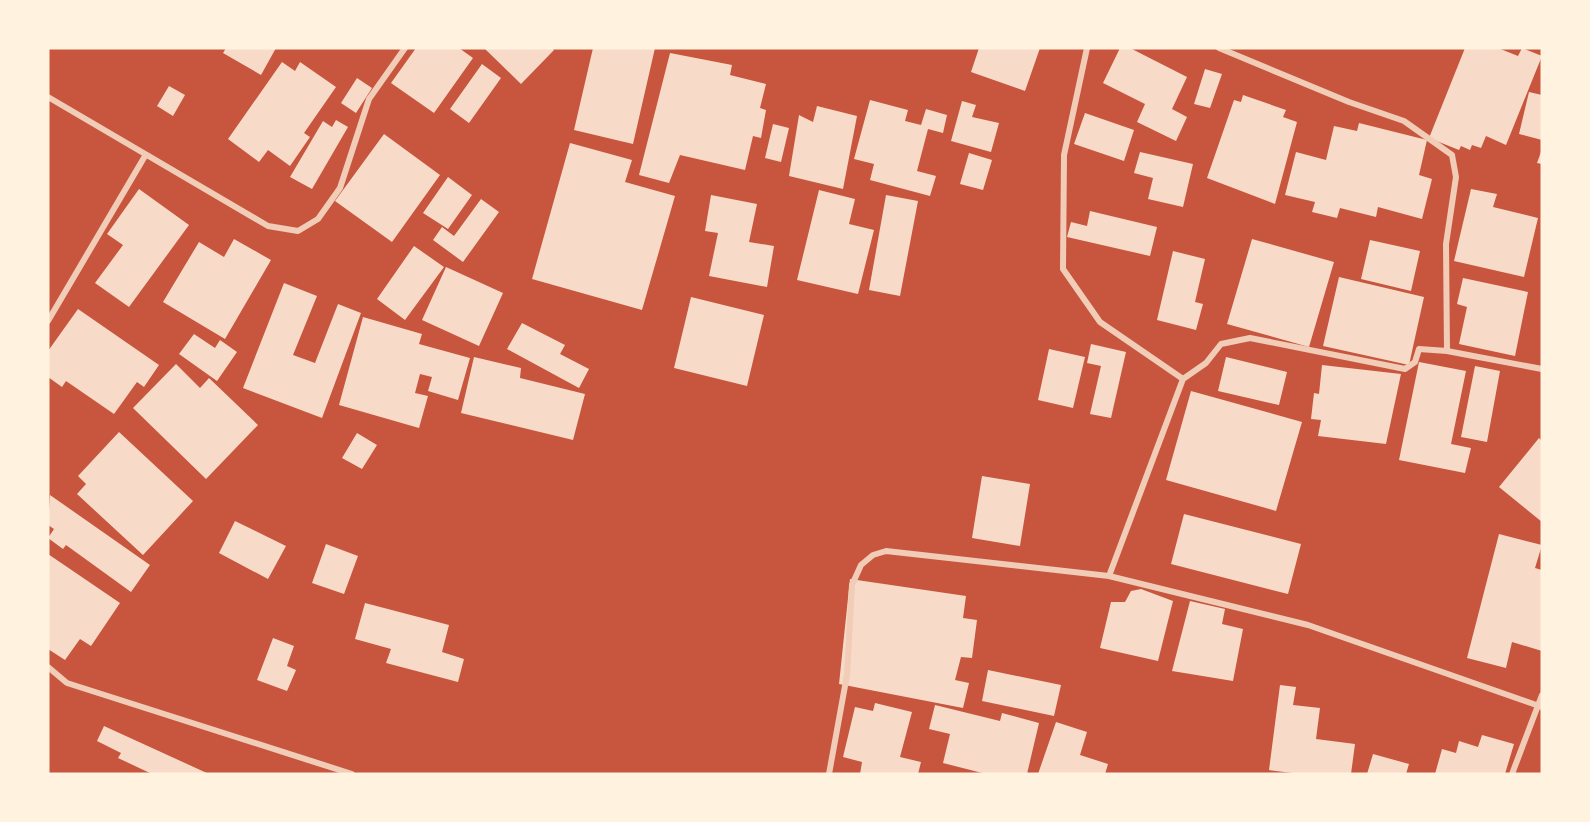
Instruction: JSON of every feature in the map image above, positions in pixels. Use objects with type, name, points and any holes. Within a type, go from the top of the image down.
[{"type":"street","points":[[48,97],[145,156],[268,226],[298,231],[318,219],[340,188],[369,99],[405,48]]},
{"type":"street","points":[[1087,48],[1064,155],[1063,269],[1100,321],[1183,379]]},
{"type":"street","points":[[1219,48],[1349,102],[1404,121],[1452,155],[1456,177],[1446,244],[1447,351]]},
{"type":"street","points":[[48,321],[145,156]]},
{"type":"street","points":[[1109,576],[1183,379],[1206,363],[1221,344],[1250,338],[1405,369],[1415,362],[1419,350],[1447,351],[1542,369]]},
{"type":"street","points":[[829,774],[847,675],[852,585],[861,565],[886,551],[1109,576],[1308,625],[1540,707]]},
{"type":"street","points":[[48,667],[67,683],[352,774]]},
{"type":"street","points":[[1512,774],[1540,707],[1542,695]]},
{"type":"building","points":[[226,48],[276,48],[261,75],[223,53]]},
{"type":"building","points":[[416,48],[459,48],[473,58],[434,113],[391,83]]},
{"type":"building","points":[[484,48],[552,48],[554,50],[521,84]]},
{"type":"building","points":[[593,48],[655,48],[633,144],[574,130]]},
{"type":"building","points":[[979,48],[1040,48],[1025,91],[971,72]]},
{"type":"building","points":[[1120,48],[1130,48],[1187,77],[1172,109],[1187,117],[1176,141],[1137,122],[1145,104],[1103,83]]},
{"type":"building","points":[[1465,48],[1498,48],[1518,56],[1522,48],[1542,56],[1506,145],[1486,136],[1481,148],[1472,145],[1470,150],[1461,146],[1459,150],[1429,138]]},
{"type":"building","points":[[670,53],[732,65],[730,75],[766,84],[760,108],[766,110],[761,138],[753,136],[745,170],[680,155],[669,183],[639,175]]},
{"type":"building","points":[[282,62],[295,71],[300,62],[336,87],[304,133],[310,137],[290,166],[268,150],[259,162],[228,139]]},
{"type":"building","points":[[482,64],[501,78],[469,123],[450,109]]},
{"type":"building","points":[[1205,69],[1222,74],[1210,108],[1194,104]]},
{"type":"building","points":[[357,78],[372,88],[356,113],[341,103]]},
{"type":"building","points":[[169,86],[185,95],[173,116],[157,106]]},
{"type":"building","points":[[1529,92],[1542,95],[1542,140],[1519,134]]},
{"type":"building","points":[[1243,95],[1286,110],[1283,117],[1297,122],[1275,204],[1207,178],[1234,100],[1241,102]]},
{"type":"building","points":[[870,100],[908,110],[905,121],[921,125],[926,109],[947,115],[943,133],[928,129],[917,171],[936,176],[930,196],[870,180],[874,164],[854,159]]},
{"type":"building","points":[[962,101],[976,105],[972,117],[999,123],[991,152],[951,141]]},
{"type":"building","points":[[817,106],[857,116],[843,189],[789,176],[799,115],[813,122]]},
{"type":"building","points":[[1085,113],[1134,130],[1124,161],[1074,144]]},
{"type":"building","points":[[336,120],[348,127],[312,189],[290,177],[323,121],[332,127]]},
{"type":"building","points":[[1359,123],[1427,140],[1419,175],[1432,179],[1422,219],[1378,207],[1376,217],[1340,208],[1337,218],[1312,212],[1315,202],[1285,195],[1296,152],[1326,160],[1334,126],[1357,131]]},
{"type":"building","points":[[773,124],[789,128],[781,162],[765,158]]},
{"type":"building","points":[[384,134],[440,175],[392,242],[335,201]]},
{"type":"building","points":[[570,143],[632,160],[625,182],[675,196],[642,310],[532,279]]},
{"type":"building","points":[[1542,149],[1542,164],[1537,163]]},
{"type":"building","points":[[1140,152],[1193,164],[1183,207],[1148,199],[1153,178],[1134,173]]},
{"type":"building","points":[[969,153],[992,160],[983,190],[960,184]]},
{"type":"building","points":[[448,177],[472,195],[448,229],[423,213]]},
{"type":"building","points":[[139,189],[189,225],[129,307],[95,283],[123,245],[107,234]]},
{"type":"building","points":[[1471,189],[1497,194],[1493,207],[1538,218],[1524,277],[1454,261]]},
{"type":"building","points":[[819,190],[855,199],[849,224],[874,230],[858,294],[797,280]]},
{"type":"building","points":[[711,195],[757,204],[749,242],[774,246],[767,287],[709,276],[718,233],[705,231]]},
{"type":"building","points":[[886,195],[918,201],[900,296],[869,290]]},
{"type":"building","points":[[481,199],[499,212],[463,262],[433,240],[442,227],[454,236]]},
{"type":"building","points":[[1090,211],[1157,227],[1150,256],[1067,237],[1071,222],[1087,226]]},
{"type":"building","points":[[234,239],[271,260],[225,339],[163,302],[199,242],[224,257]]},
{"type":"building","points":[[1252,239],[1334,262],[1309,347],[1227,324]]},
{"type":"building","points":[[1370,240],[1420,251],[1411,291],[1361,279]]},
{"type":"building","points":[[414,246],[444,267],[405,320],[377,299]]},
{"type":"building","points":[[1173,251],[1205,259],[1195,302],[1203,304],[1196,330],[1157,320]]},
{"type":"building","points":[[446,267],[503,293],[479,346],[422,320]]},
{"type":"building","points":[[1339,277],[1424,297],[1409,365],[1323,346]]},
{"type":"building","points":[[1463,278],[1528,292],[1515,356],[1459,344],[1467,307],[1457,304]]},
{"type":"building","points":[[284,283],[317,296],[293,355],[315,363],[338,304],[361,313],[322,418],[243,388]]},
{"type":"building","points":[[691,297],[764,315],[747,386],[674,368]]},
{"type":"building","points":[[78,309],[159,365],[144,387],[137,382],[114,414],[66,381],[62,387],[48,377],[48,351]]},
{"type":"building","points":[[363,317],[422,334],[419,344],[470,358],[458,400],[428,391],[432,377],[420,374],[415,393],[428,396],[419,428],[339,405]]},
{"type":"building","points":[[522,323],[565,345],[560,354],[589,369],[579,388],[507,349]]},
{"type":"building","points":[[194,334],[215,348],[220,340],[237,352],[217,381],[179,354]]},
{"type":"building","points":[[1091,344],[1126,352],[1111,418],[1090,414],[1101,366],[1087,363]]},
{"type":"building","points":[[1049,349],[1085,357],[1073,408],[1038,400]]},
{"type":"building","points":[[474,357],[521,368],[520,378],[585,394],[573,440],[461,413]]},
{"type":"building","points":[[1226,357],[1287,372],[1279,405],[1218,391]]},
{"type":"building","points":[[1419,362],[1466,371],[1451,444],[1471,448],[1465,473],[1399,460]]},
{"type":"building","points":[[176,364],[200,388],[209,378],[258,425],[206,479],[133,408]]},
{"type":"building","points":[[1322,365],[1401,374],[1386,444],[1318,436],[1321,420],[1311,419],[1314,393],[1319,394]]},
{"type":"building","points":[[1475,366],[1500,371],[1487,442],[1461,437]]},
{"type":"building","points":[[1191,391],[1302,422],[1276,511],[1166,480]]},
{"type":"building","points":[[119,432],[193,501],[143,555],[77,494],[86,484],[78,476]]},
{"type":"building","points":[[357,433],[377,445],[362,469],[342,458]]},
{"type":"building","points":[[1539,438],[1542,441],[1542,522],[1499,487]]},
{"type":"building","points":[[982,476],[1030,484],[1020,546],[972,538]]},
{"type":"building","points":[[50,495],[150,565],[131,592],[66,545],[63,549],[48,538],[54,529],[48,525]]},
{"type":"building","points":[[1184,514],[1301,544],[1288,594],[1171,564]]},
{"type":"building","points":[[235,521],[286,546],[268,579],[219,553]]},
{"type":"building","points":[[1499,534],[1542,545],[1535,568],[1542,570],[1542,651],[1512,642],[1506,668],[1467,658]]},
{"type":"building","points":[[326,544],[358,556],[344,594],[312,583]]},
{"type":"building","points":[[48,554],[120,603],[91,646],[80,639],[65,660],[48,649]]},
{"type":"building","points":[[850,579],[966,596],[963,618],[977,620],[972,658],[961,657],[955,680],[969,683],[963,708],[839,684]]},
{"type":"building","points":[[1141,589],[1173,601],[1158,661],[1100,648],[1111,602],[1125,602],[1131,591]]},
{"type":"building","points":[[1190,601],[1225,609],[1222,624],[1243,629],[1233,681],[1172,671]]},
{"type":"building","points":[[365,603],[449,625],[442,652],[464,659],[458,682],[386,663],[391,649],[355,639]]},
{"type":"building","points":[[273,638],[294,646],[287,666],[296,670],[287,691],[257,680]]},
{"type":"building","points":[[988,670],[1061,685],[1054,716],[982,701]]},
{"type":"building","points":[[1280,685],[1296,687],[1293,705],[1320,708],[1316,739],[1355,744],[1351,774],[1300,774],[1269,770]]},
{"type":"building","points":[[875,703],[912,712],[900,757],[921,762],[918,774],[860,774],[862,762],[843,757],[855,707],[873,711]]},
{"type":"building","points":[[935,705],[1000,721],[1002,713],[1039,723],[1027,774],[986,774],[943,763],[950,734],[929,729]]},
{"type":"building","points":[[1056,722],[1087,732],[1080,755],[1108,764],[1105,774],[1038,774]]},
{"type":"building","points":[[104,726],[209,774],[152,774],[118,758],[121,753],[97,741]]},
{"type":"building","points":[[1482,735],[1514,744],[1505,774],[1435,774],[1442,749],[1456,753],[1459,741],[1478,747]]},
{"type":"building","points":[[1373,754],[1409,764],[1406,774],[1367,774]]}]
